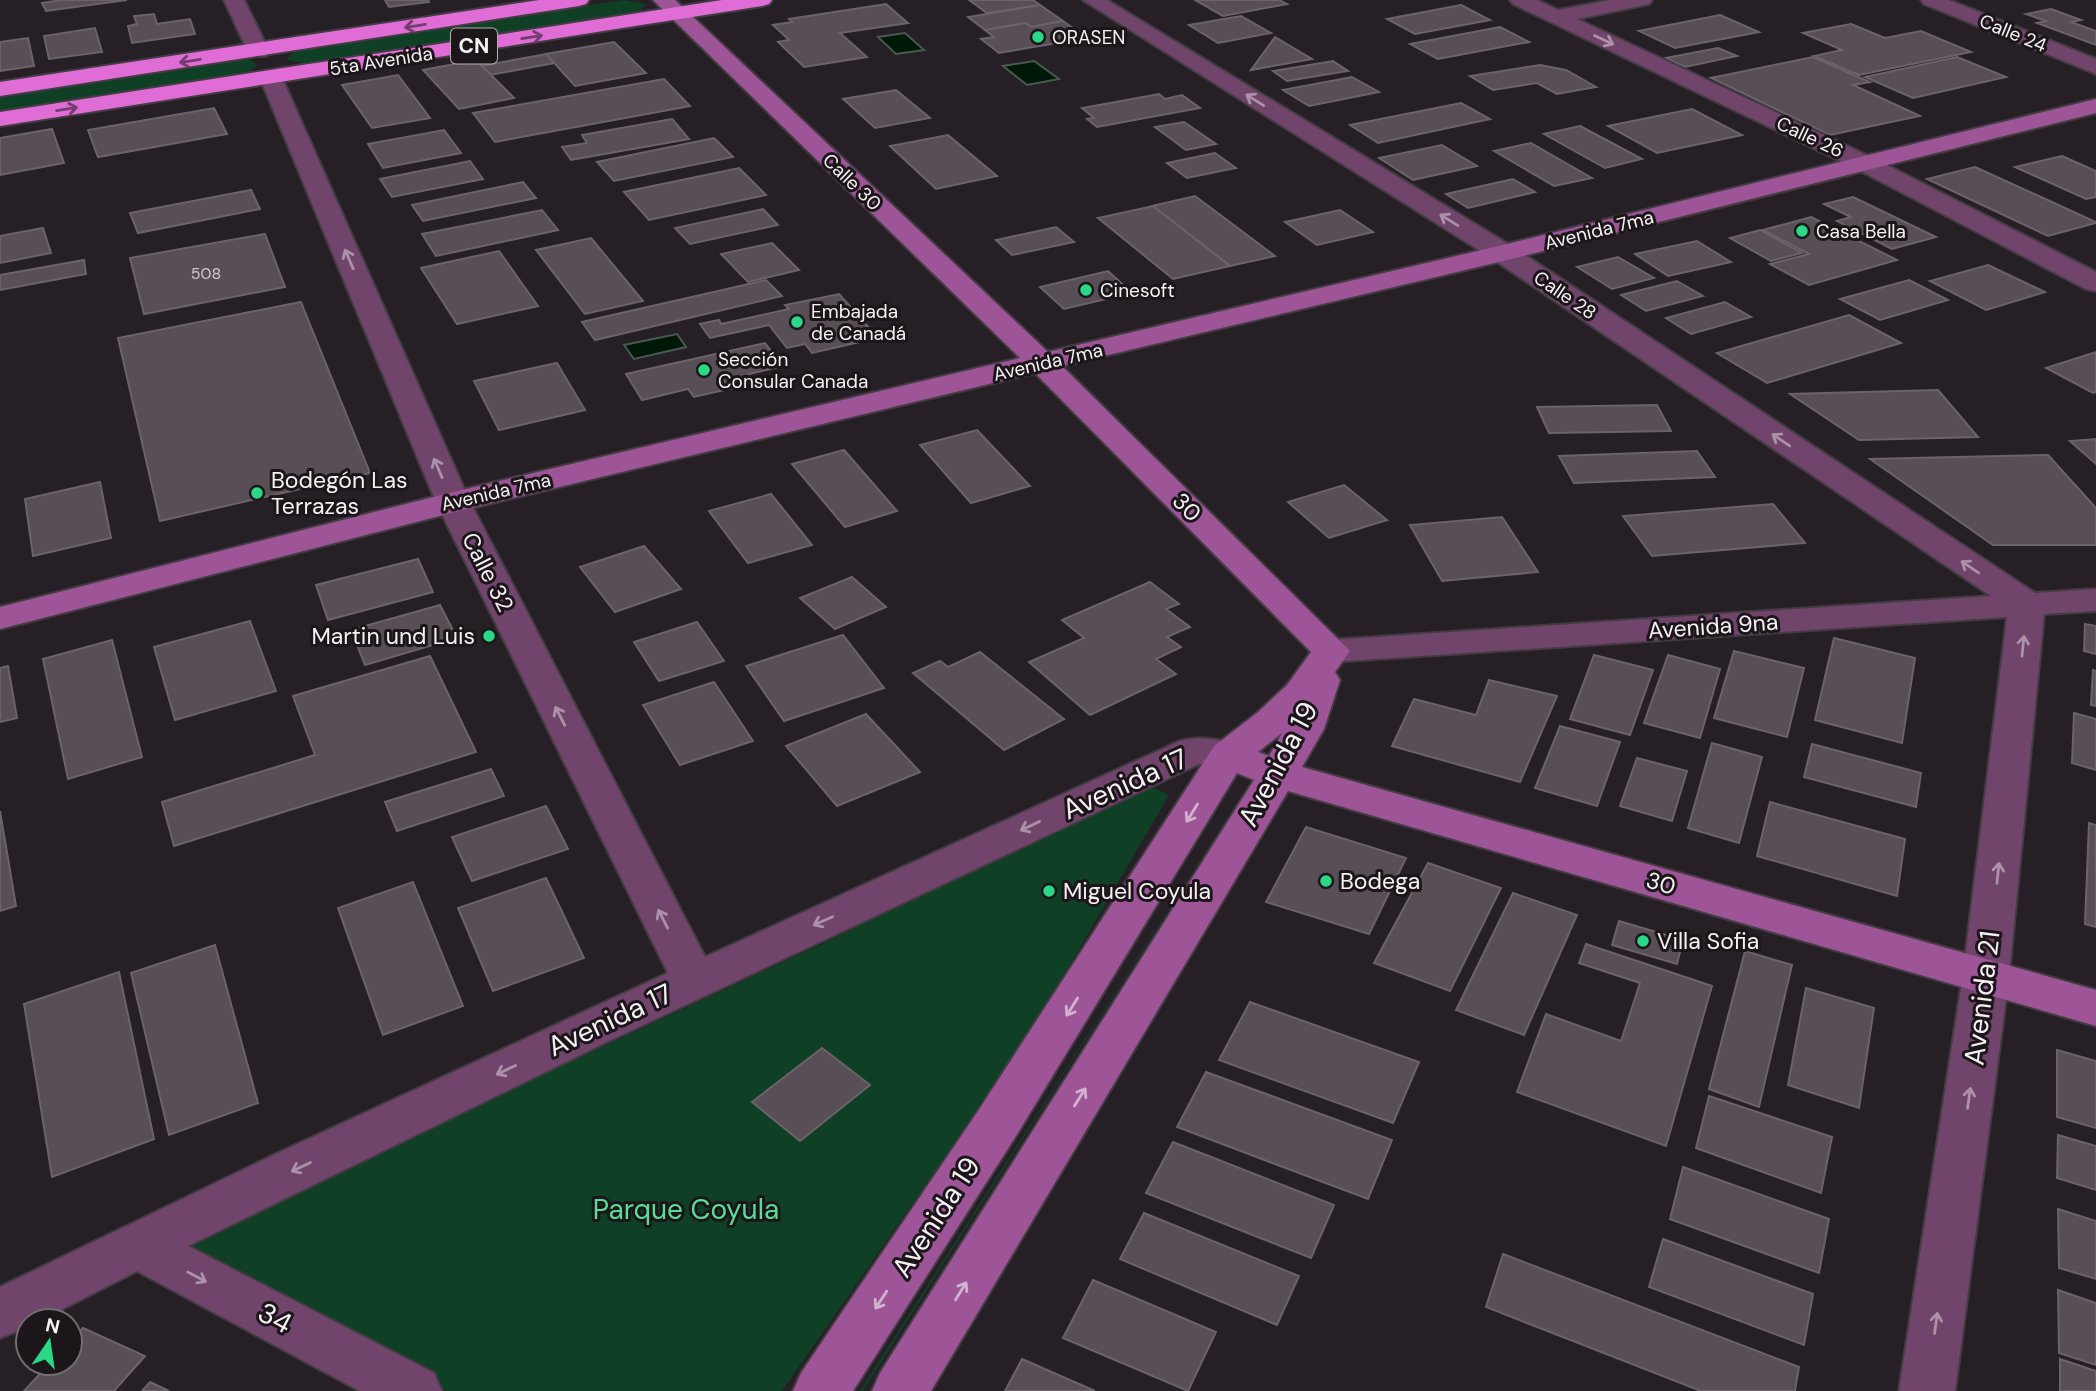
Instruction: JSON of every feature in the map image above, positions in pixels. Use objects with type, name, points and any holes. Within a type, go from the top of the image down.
[{"type":"highway","name":"5ta Avenida","points":[[0,119],[579,0]]},
{"type":"highway","name":"5ta Avenida","points":[[0,89],[265,64],[670,7],[762,0]]},
{"type":"main road","name":"Calle 30","points":[[670,7],[1042,363]]},
{"type":"main road","name":"Avenida 7ma","points":[[0,618],[453,502],[1503,253],[2096,106]]},
{"type":"main road","name":"30","points":[[1042,363],[1331,651]]},
{"type":"main road","name":"Avenida 19","points":[[821,1391],[999,1122],[1228,755],[1271,722],[1301,694],[1331,651]]},
{"type":"main road","name":"Avenida 19","points":[[900,1391],[1278,774],[1304,729],[1331,651]]},
{"type":"main road","name":"30","points":[[1228,755],[1278,774],[2096,1008]]},
{"type":"street","name":"Calle 32","points":[[234,0],[265,64],[453,502],[694,980]]},
{"type":"street","name":"Calle 28","points":[[1093,0],[1503,253],[2027,604]]},
{"type":"street","name":"Calle 26","points":[[1520,0],[1866,164],[2096,283]]},
{"type":"street","points":[[1556,17],[1642,0]]},
{"type":"street","name":"Calle 24","points":[[1931,0],[2096,67]]},
{"type":"street","name":"Avenida 9na","points":[[1331,651],[2096,600]]},
{"type":"street","name":"Avenida 21","points":[[1927,1391],[1986,975],[2027,604]]},
{"type":"street","name":"Avenida 17","points":[[0,1314],[137,1245],[694,980],[1194,750],[1228,755]]},
{"type":"street","name":"34","points":[[137,1245],[414,1391]]},
{"type":"green space","points":[[624,0],[646,4],[638,13],[312,65],[287,60],[291,54],[301,49]]},
{"type":"green space","points":[[239,58],[251,60],[257,65],[247,74],[0,112],[0,95]]},
{"type":"green space","points":[[1257,770],[863,1391],[860,1391]]},
{"type":"green space","name":"Parque Coyula","points":[[1148,785],[1169,795],[1023,1045],[782,1391],[447,1391],[182,1253],[183,1243],[826,942]]},
{"type":"shaded area","points":[[905,33],[924,50],[896,54],[878,37]]},
{"type":"shaded area","points":[[1034,61],[1059,79],[1027,85],[1003,66]]},
{"type":"shaded area","points":[[677,334],[686,347],[634,359],[624,345]]},
{"type":"building","points":[[62,0],[127,0],[46,11],[42,3]]},
{"type":"building","points":[[385,0],[428,0],[429,2],[389,7]]},
{"type":"building","points":[[969,0],[1033,0],[1040,5],[987,13]]},
{"type":"building","points":[[1195,0],[1279,0],[1287,4],[1223,16]]},
{"type":"building","points":[[886,4],[908,23],[840,33],[867,57],[804,67],[778,42],[789,40],[773,25],[792,22],[789,19]]},
{"type":"building","points":[[1040,5],[1063,21],[1031,27],[1026,23],[985,30],[968,17]]},
{"type":"building","points":[[1461,5],[1490,20],[1415,34],[1387,19]]},
{"type":"building","points":[[2051,9],[2081,20],[2071,22],[2096,31],[2096,45],[2037,23],[2046,21],[2026,14]]},
{"type":"building","points":[[154,14],[157,24],[190,19],[195,34],[132,43],[128,26],[137,24],[134,16]]},
{"type":"building","points":[[1720,15],[1759,32],[1675,48],[1639,31]]},
{"type":"building","points":[[1241,16],[1271,33],[1218,43],[1189,25]]},
{"type":"building","name":"ORASEN","points":[[1063,21],[1087,38],[999,53],[981,39],[994,37],[985,30],[1026,23],[1031,27]]},
{"type":"building","points":[[1851,24],[1885,38],[1921,31],[1971,52],[1859,75],[1814,56],[1842,50],[1803,33]]},
{"type":"building","points":[[1500,27],[1529,42],[1438,59],[1410,44]]},
{"type":"building","points":[[95,28],[102,52],[49,59],[44,36]]},
{"type":"building","points":[[1275,37],[1312,59],[1251,70]]},
{"type":"building","points":[[28,38],[34,66],[0,71],[0,42]]},
{"type":"building","points":[[614,42],[646,73],[575,86],[546,54]]},
{"type":"building","points":[[1718,48],[1737,56],[1685,67],[1666,58]]},
{"type":"building","points":[[546,54],[554,63],[490,75],[482,66]]},
{"type":"building","points":[[1813,57],[1870,82],[1853,85],[1920,116],[1830,135],[1711,78]]},
{"type":"building","points":[[1957,57],[2006,77],[1913,98],[1865,77]]},
{"type":"building","points":[[476,60],[514,98],[459,109],[423,70]]},
{"type":"building","points":[[1333,61],[1348,71],[1287,81],[1273,71]]},
{"type":"building","points":[[1540,65],[1566,70],[1596,87],[1557,94],[1537,83],[1493,90],[1470,76]]},
{"type":"building","points":[[398,75],[430,118],[372,128],[342,85]]},
{"type":"building","points":[[1352,77],[1379,92],[1309,106],[1283,90]]},
{"type":"building","points":[[664,79],[690,106],[495,142],[473,113]]},
{"type":"building","points":[[896,90],[930,118],[875,128],[843,99]]},
{"type":"building","points":[[1159,94],[1165,99],[1182,95],[1200,108],[1097,127],[1087,119],[1094,118],[1082,108]]},
{"type":"building","points":[[1461,103],[1490,119],[1378,143],[1350,125]]},
{"type":"building","points":[[214,108],[227,134],[98,157],[88,130]]},
{"type":"building","points":[[1692,109],[1742,135],[1657,153],[1608,126]]},
{"type":"building","points":[[672,119],[689,139],[571,160],[562,147],[587,143],[582,135]]},
{"type":"building","points":[[1184,122],[1216,144],[1186,150],[1155,127]]},
{"type":"building","points":[[1580,126],[1642,159],[1605,168],[1544,134]]},
{"type":"building","points":[[52,129],[64,163],[0,175],[0,138]]},
{"type":"building","points":[[444,130],[461,153],[383,168],[368,144]]},
{"type":"building","points":[[948,135],[997,176],[936,189],[890,146]]},
{"type":"building","points":[[714,138],[733,157],[614,181],[597,162]]},
{"type":"building","points":[[1531,143],[1592,178],[1554,186],[1494,151]]},
{"type":"building","points":[[1442,145],[1477,166],[1413,180],[1379,158]]},
{"type":"building","points":[[1215,153],[1236,168],[1187,178],[1167,163]]},
{"type":"building","points":[[2062,156],[2096,171],[2096,197],[2086,199],[2015,167]]},
{"type":"building","points":[[470,161],[483,179],[392,197],[380,179]]},
{"type":"building","points":[[1975,167],[2096,223],[2048,236],[1927,179]]},
{"type":"building","points":[[739,168],[766,195],[649,220],[624,192]]},
{"type":"building","points":[[1513,179],[1535,192],[1468,208],[1446,194]]},
{"type":"building","points":[[523,182],[536,198],[423,221],[412,205]]},
{"type":"building","points":[[251,190],[260,209],[138,233],[130,213]]},
{"type":"building","points":[[1195,196],[1275,256],[1230,266],[1152,206]]},
{"type":"building","points":[[1853,197],[1936,237],[1892,249],[1837,221],[1851,217],[1824,204]]},
{"type":"building","points":[[1153,206],[1230,266],[1173,279],[1098,218]]},
{"type":"building","points":[[763,209],[778,225],[690,244],[675,228]]},
{"type":"building","points":[[542,210],[558,230],[436,256],[422,234]]},
{"type":"building","points":[[1340,210],[1373,232],[1317,245],[1285,222]]},
{"type":"building","points":[[1811,217],[1897,260],[1809,285],[1770,264],[1809,254],[1763,230]]},
{"type":"building","points":[[1056,227],[1074,242],[1012,255],[996,240]]},
{"type":"building","points":[[43,228],[51,253],[0,263],[0,236]]},
{"type":"building","points":[[1760,230],[1802,253],[1771,261],[1730,238]]},
{"type":"building","points":[[265,234],[285,287],[144,314],[130,258]]},
{"type":"building","points":[[591,238],[643,301],[585,314],[536,250]]},
{"type":"building","points":[[1697,241],[1731,262],[1668,276],[1635,254]]},
{"type":"building","points":[[772,243],[799,270],[748,282],[721,254]]},
{"type":"building","points":[[499,251],[538,306],[457,324],[421,268]]},
{"type":"building","points":[[1618,257],[1654,278],[1612,289],[1577,267]]},
{"type":"building","points":[[84,260],[86,274],[0,290],[0,275]]},
{"type":"building","points":[[1988,265],[2045,292],[1986,310],[1930,281]]},
{"type":"building","name":"Cinesoft","points":[[1108,271],[1132,293],[1064,309],[1040,287]]},
{"type":"building","points":[[766,280],[782,296],[595,340],[582,322]]},
{"type":"building","points":[[1909,280],[1948,300],[1880,320],[1840,299]]},
{"type":"building","points":[[1677,281],[1703,296],[1646,311],[1621,295]]},
{"type":"building","name":"Embajada de Canadá","points":[[839,294],[878,338],[812,353],[805,344],[787,348],[769,325],[710,338],[700,324],[719,320],[721,324],[789,309],[785,305]]},
{"type":"building","points":[[301,302],[370,473],[160,521],[118,338]]},
{"type":"building","points":[[1725,302],[1751,317],[1691,334],[1666,318]]},
{"type":"building","points":[[1849,315],[1901,343],[1767,383],[1717,353]]},
{"type":"building","name":"Sección Consular Canada","points":[[765,343],[783,366],[749,374],[755,383],[694,397],[688,389],[642,400],[626,374]]},
{"type":"building","points":[[2096,352],[2096,392],[2093,393],[2046,368]]},
{"type":"building","points":[[557,363],[585,410],[499,430],[474,381]]},
{"type":"building","points":[[1938,390],[1978,437],[1859,440],[1790,394]]},
{"type":"building","points":[[1657,405],[1671,431],[1549,433],[1537,407]]},
{"type":"building","points":[[977,430],[1030,486],[971,503],[920,445]]},
{"type":"building","points":[[2096,439],[2096,464],[2070,441]]},
{"type":"building","points":[[844,450],[897,511],[845,527],[792,464]]},
{"type":"building","points":[[1697,451],[1715,477],[1574,483],[1559,456]]},
{"type":"building","points":[[2048,455],[2096,508],[2096,545],[1993,545],[1870,459]]},
{"type":"building","points":[[100,482],[111,538],[33,556],[25,499]]},
{"type":"building","points":[[1344,485],[1387,520],[1329,538],[1288,502]]},
{"type":"building","points":[[771,494],[812,545],[748,563],[709,511]]},
{"type":"building","points":[[1773,504],[1805,543],[1652,556],[1623,516]]},
{"type":"building","points":[[1502,517],[1538,572],[1442,581],[1410,525]]},
{"type":"building","points":[[644,546],[681,589],[615,612],[580,567]]},
{"type":"building","points":[[418,559],[433,592],[328,620],[316,585]]},
{"type":"building","points":[[852,577],[886,607],[835,629],[800,598]]},
{"type":"building","points":[[1150,582],[1179,604],[1166,609],[1190,627],[1167,637],[1181,647],[1156,659],[1176,674],[1090,715],[1029,662],[1084,638],[1062,620]]},
{"type":"building","points":[[440,605],[457,638],[365,665],[351,630]]},
{"type":"building","points":[[250,621],[276,691],[175,720],[154,647]]},
{"type":"building","points":[[697,622],[724,661],[659,681],[634,642]]},
{"type":"building","points":[[2085,624],[2096,626],[2096,654],[2084,651]]},
{"type":"building","points":[[843,635],[884,688],[784,721],[746,666]]},
{"type":"building","points":[[1834,638],[1915,658],[1902,743],[1815,720]]},
{"type":"building","points":[[112,640],[142,757],[68,779],[43,659]]},
{"type":"building","points":[[1734,651],[1804,668],[1787,737],[1714,718]]},
{"type":"building","points":[[980,652],[1064,719],[1004,750],[913,673],[940,661],[948,667]]},
{"type":"building","points":[[1594,655],[1653,670],[1630,735],[1570,719]]},
{"type":"building","points":[[1668,655],[1720,669],[1700,738],[1644,723]]},
{"type":"building","points":[[430,656],[476,752],[174,846],[162,802],[315,755],[293,696]]},
{"type":"building","points":[[8,666],[17,718],[0,722],[0,668]]},
{"type":"building","points":[[2093,670],[2096,671],[2096,706],[2091,705]]},
{"type":"building","points":[[1489,680],[1557,696],[1520,782],[1392,746],[1414,699],[1476,715]]},
{"type":"building","points":[[714,682],[753,741],[680,765],[643,705]]},
{"type":"building","points":[[2074,713],[2096,719],[2096,770],[2072,763]]},
{"type":"building","points":[[866,714],[920,772],[837,806],[786,746]]},
{"type":"building","points":[[1560,726],[1620,742],[1597,806],[1535,788]]},
{"type":"building","points":[[1712,743],[1762,757],[1739,843],[1688,828]]},
{"type":"building","points":[[1812,744],[1921,773],[1916,807],[1804,777]]},
{"type":"building","points":[[1637,758],[1687,771],[1672,821],[1620,806]]},
{"type":"building","points":[[491,769],[504,796],[397,831],[385,802]]},
{"type":"building","points":[[1770,802],[1905,839],[1897,896],[1757,856]]},
{"type":"building","points":[[546,806],[568,849],[472,881],[452,837]]},
{"type":"building","points":[[0,811],[16,906],[0,911]]},
{"type":"building","points":[[2089,823],[2096,825],[2096,927],[2085,924]]},
{"type":"building","points":[[1306,827],[1406,858],[1369,934],[1266,902]]},
{"type":"building","points":[[1428,863],[1501,888],[1450,991],[1374,963]]},
{"type":"building","points":[[546,878],[584,958],[493,991],[458,908]]},
{"type":"building","points":[[413,882],[463,1006],[383,1035],[338,908]]},
{"type":"building","points":[[1513,893],[1577,915],[1524,1035],[1456,1010]]},
{"type":"building","points":[[1619,921],[1683,940],[1677,964],[1612,945]]},
{"type":"building","points":[[1586,944],[1712,986],[1666,1146],[1517,1092],[1546,1014],[1621,1041],[1640,983],[1579,963]]},
{"type":"building","points":[[215,945],[258,1103],[169,1135],[131,973]]},
{"type":"building","points":[[1745,951],[1792,965],[1759,1107],[1709,1089]]},
{"type":"building","points":[[119,972],[154,1139],[52,1177],[24,1004]]},
{"type":"building","points":[[1806,988],[1874,1008],[1859,1108],[1788,1085]]},
{"type":"building","points":[[1250,1002],[1419,1062],[1393,1123],[1219,1060]]},
{"type":"building","points":[[822,1048],[870,1085],[800,1141],[752,1102]]},
{"type":"building","points":[[2057,1050],[2096,1061],[2096,1128],[2057,1117]]},
{"type":"building","points":[[1206,1072],[1392,1140],[1368,1199],[1177,1127]]},
{"type":"building","points":[[1709,1096],[1832,1137],[1821,1193],[1696,1148]]},
{"type":"building","points":[[2058,1135],[2096,1146],[2096,1190],[2057,1178]]},
{"type":"building","points":[[1173,1142],[1334,1205],[1311,1258],[1146,1193]]},
{"type":"building","points":[[1683,1167],[1829,1219],[1819,1273],[1670,1219]]},
{"type":"building","points":[[2058,1209],[2096,1221],[2096,1279],[2059,1268]]},
{"type":"building","points":[[1144,1213],[1299,1276],[1277,1325],[1120,1259]]},
{"type":"building","points":[[1663,1239],[1813,1294],[1804,1345],[1649,1287]]},
{"type":"building","points":[[1503,1254],[1799,1367],[1795,1391],[1701,1391],[1486,1307]]},
{"type":"building","points":[[1093,1280],[1216,1332],[1188,1391],[1063,1338]]},
{"type":"building","points":[[2058,1290],[2096,1303],[2096,1365],[2059,1353]]},
{"type":"building","points":[[84,1328],[145,1356],[114,1391],[24,1391],[37,1377],[84,1377]]},
{"type":"building","points":[[1022,1359],[1095,1391],[1005,1391]]},
{"type":"building","points":[[2060,1359],[2096,1371],[2096,1391],[2060,1391]]},
{"type":"building","points":[[150,1382],[169,1391],[142,1391]]},
{"type":"place","name":"ORASEN","points":[[1038,37]]},
{"type":"place","name":"Casa Bella","points":[[1802,231]]},
{"type":"place","name":"Cinesoft","points":[[1086,290]]},
{"type":"place","name":"Embajada de Canadá","points":[[797,322]]},
{"type":"place","name":"Sección Consular Canada","points":[[704,370]]},
{"type":"place","name":"Bodegón Las Terrazas","points":[[257,493]]},
{"type":"place","name":"Martin und Luis","points":[[489,636]]},
{"type":"place","name":"Bodega","points":[[1326,881]]},
{"type":"place","name":"Miguel Coyula","points":[[1049,891]]},
{"type":"place","name":"Villa Sofia","points":[[1643,941]]}]
